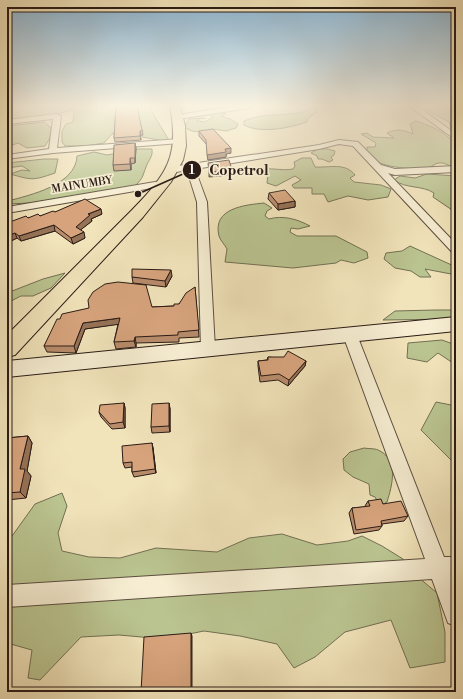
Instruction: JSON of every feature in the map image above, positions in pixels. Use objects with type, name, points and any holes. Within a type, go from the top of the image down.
[{"type":"main road","points":[[7,349],[132,218],[162,184],[176,160],[180,141]]},
{"type":"street","points":[[53,151],[54,139]]},
{"type":"street","points":[[7,158],[53,151],[180,141]]},
{"type":"street","points":[[171,170],[319,147],[339,142],[355,144],[456,250]]},
{"type":"street","points":[[190,167],[202,202],[208,349]]},
{"type":"street","points":[[378,167],[395,172],[456,169]]},
{"type":"street","name":"MAINUMBY","points":[[7,210],[162,184]]},
{"type":"street","points":[[7,369],[456,324]]},
{"type":"street","points":[[350,335],[447,567],[456,615]]},
{"type":"street","points":[[7,596],[447,567]]},
{"type":"green space","points":[[7,139],[50,139],[45,146],[27,148],[18,143],[7,147]]},
{"type":"green space","points":[[62,139],[108,139],[104,143],[85,146],[65,146],[62,142]]},
{"type":"green space","points":[[151,139],[168,139],[170,142]]},
{"type":"green space","points":[[369,139],[450,139],[456,143],[456,168],[441,163],[422,169],[386,165],[377,162],[367,153],[367,147],[375,147],[376,143]]},
{"type":"green space","points":[[139,149],[152,149],[152,154],[140,181],[135,186],[30,203],[7,204],[8,201],[39,192],[61,181],[75,166],[77,156],[94,152],[107,155]]},
{"type":"green space","points":[[318,149],[335,151],[334,155],[331,157],[333,160],[329,162],[318,159],[317,156],[311,153]]},
{"type":"green space","points":[[302,158],[311,158],[315,167],[336,166],[346,168],[355,175],[350,178],[354,182],[381,185],[391,189],[388,197],[368,200],[348,196],[328,202],[324,194],[312,194],[312,188],[294,188],[292,185],[301,180],[295,176],[276,186],[267,183],[268,175],[262,172],[264,169],[293,169],[295,166],[294,162]]},
{"type":"green space","points":[[58,159],[55,173],[32,179],[10,174],[22,170],[30,171],[22,166],[7,168],[7,163]]},
{"type":"green space","points":[[427,174],[456,176],[456,209],[452,210],[433,197],[434,193],[424,189],[404,185],[394,180],[400,176],[415,178]]},
{"type":"green space","points":[[264,203],[272,208],[267,211],[265,216],[269,219],[279,217],[290,218],[310,226],[298,229],[291,228],[290,232],[297,236],[336,236],[367,252],[368,258],[354,263],[341,260],[336,263],[293,268],[225,262],[227,249],[219,236],[218,227],[220,219],[225,214],[240,207]]},
{"type":"green space","points":[[410,246],[456,267],[456,277],[451,274],[425,269],[431,277],[420,277],[411,271],[395,268],[384,259],[386,253],[402,251]]},
{"type":"green space","points":[[65,273],[51,288],[33,296],[21,296],[7,303],[7,293],[43,279]]},
{"type":"green space","points":[[456,310],[456,319],[383,320],[395,311]]},
{"type":"green space","points":[[442,340],[456,345],[456,365],[438,353],[427,362],[407,358],[408,343]]},
{"type":"green space","points":[[436,402],[456,406],[456,465],[421,430]]},
{"type":"green space","points":[[364,448],[378,450],[386,455],[392,467],[391,489],[387,502],[380,506],[375,497],[370,495],[369,484],[353,477],[344,470],[343,459],[350,452]]},
{"type":"green space","points":[[62,493],[67,506],[58,533],[62,551],[89,557],[120,558],[156,548],[217,552],[249,538],[282,534],[317,545],[348,541],[362,536],[403,559],[418,577],[437,593],[445,632],[445,662],[410,668],[391,620],[345,632],[315,657],[294,668],[277,644],[240,636],[204,631],[164,639],[119,635],[81,637],[40,680],[28,678],[32,650],[7,643],[7,543],[35,504]]},
{"type":"building","points":[[205,139],[222,139],[231,148],[225,149],[226,152],[207,155]]},
{"type":"building","points":[[135,143],[135,158],[130,158],[130,164],[113,165],[114,145]]},
{"type":"building","points":[[229,160],[232,170],[209,172],[208,163]]},
{"type":"building","points":[[285,190],[295,201],[278,204],[269,193]]},
{"type":"building","points":[[85,199],[101,209],[88,214],[90,215],[76,227],[84,232],[71,238],[54,225],[19,236],[15,233],[7,236],[7,223],[26,216],[28,218],[38,214],[40,216],[53,211],[55,212]]},
{"type":"building","points":[[132,269],[171,270],[165,281],[132,277]]},
{"type":"building","points":[[118,282],[146,285],[152,307],[174,306],[174,304],[179,304],[186,293],[195,287],[199,330],[178,332],[178,335],[135,337],[134,341],[114,342],[120,318],[83,323],[74,346],[44,346],[57,319],[60,319],[62,314],[89,308],[88,300],[93,292],[105,284]]},
{"type":"building","points":[[288,351],[306,361],[289,380],[279,374],[261,376],[258,361],[268,360],[268,357],[284,357]]},
{"type":"building","points":[[124,403],[123,422],[110,424],[99,412],[100,405]]},
{"type":"building","points":[[169,403],[169,426],[151,427],[152,404]]},
{"type":"building","points":[[28,436],[20,469],[25,469],[20,492],[7,493],[7,438]]},
{"type":"building","points":[[152,443],[155,469],[132,472],[132,462],[123,463],[122,446]]},
{"type":"building","points":[[381,499],[383,504],[401,501],[408,516],[381,521],[382,526],[356,530],[352,508],[370,506],[368,501]]},
{"type":"building","points":[[191,633],[191,692],[141,692],[144,637]]},
{"type":"place","name":"Copetrol","points":[[138,194]]}]
